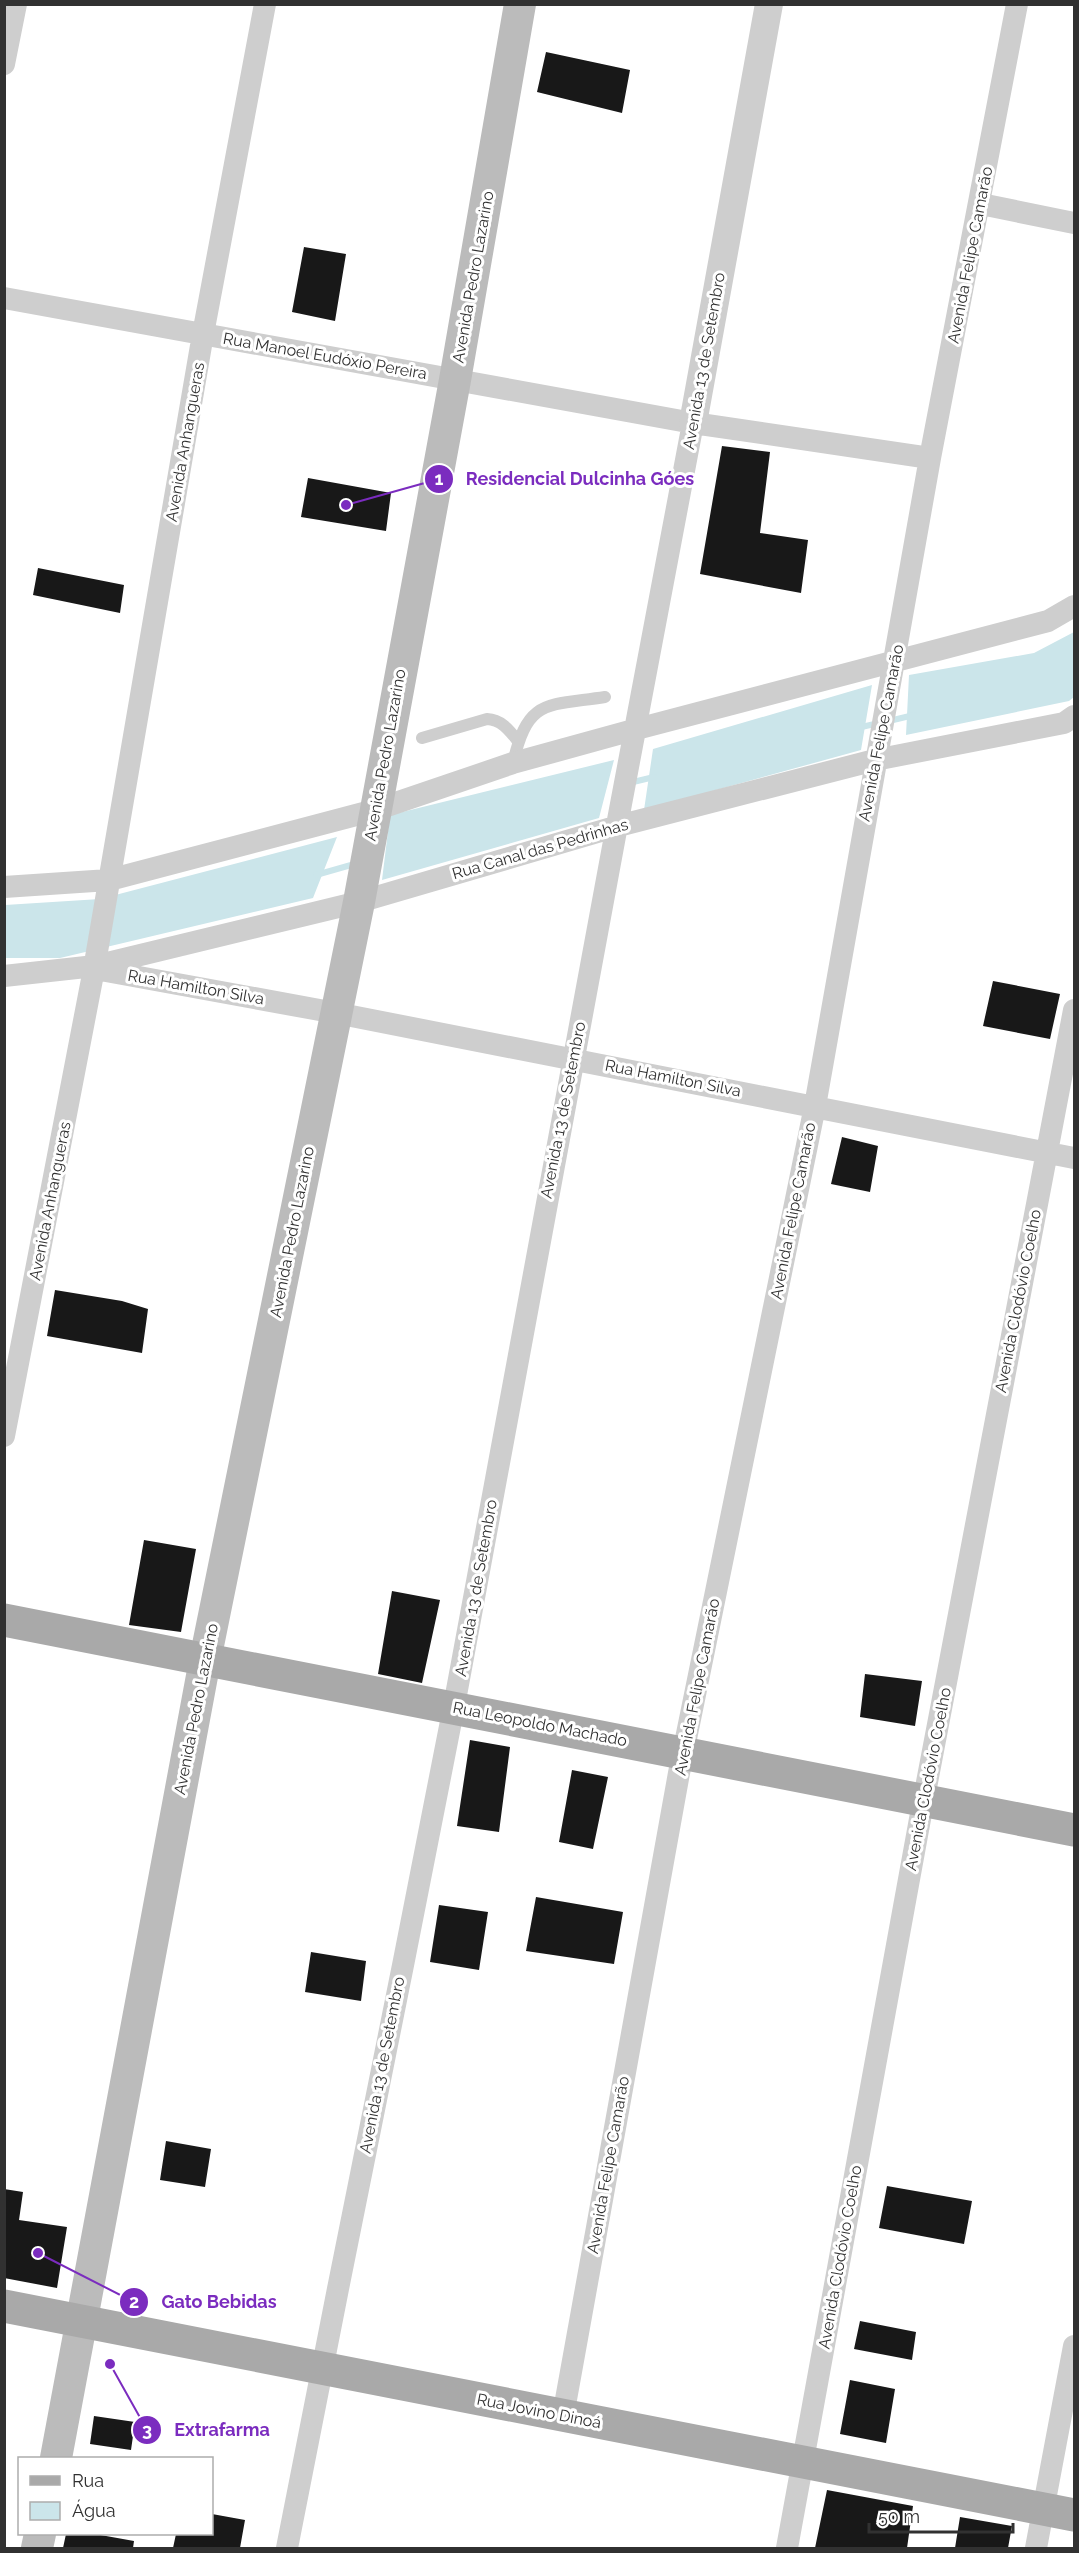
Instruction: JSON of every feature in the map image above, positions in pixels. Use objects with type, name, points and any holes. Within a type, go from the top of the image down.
[{"type":"main road","name":"Avenida Pedro Lazarino","points":[[56,2457],[205,1660],[359,902],[455,380],[520,4]]},
{"type":"main road","name":"Rua Leopoldo Machado","points":[[4,1620],[1074,1830]]},
{"type":"main road","name":"Rua Jovino Dinoá","points":[[4,2306],[1059,2512]]},
{"type":"street","points":[[4,64],[16,4]]},
{"type":"street","name":"Avenida Anhangueras","points":[[4,1436],[95,963],[203,334],[265,4]]},
{"type":"street","name":"Avenida 13 de Setembro","points":[[287,2548],[454,1707],[769,4]]},
{"type":"street","name":"Avenida Felipe Camarão","points":[[563,2416],[683,1753],[815,1106],[930,458],[981,204],[1017,4]]},
{"type":"street","points":[[981,204],[1074,223]]},
{"type":"street","name":"Rua Manoel Eudóxio Pereira","points":[[4,298],[693,423],[930,458]]},
{"type":"street","points":[[4,887],[109,884],[375,810],[516,752],[632,741],[893,670],[1048,621],[1074,606]]},
{"type":"street","name":"Rua Canal das Pedrinhas","points":[[4,976],[95,963],[359,902],[877,752],[1064,723],[1074,716]]},
{"type":"street","name":"Rua Hamilton Silva","points":[[95,963],[336,1013],[1074,1158]]},
{"type":"street","name":"Avenida Clodóvio Coelho","points":[[787,2548],[923,1802],[1074,1010]]},
{"type":"street","points":[[1036,2548],[1059,2512],[1074,2346]]},
{"type":"lane","points":[[516,752],[528,721],[538,709],[605,697]]},
{"type":"lane","points":[[422,738],[487,719],[496,720],[507,727],[516,752]]},
{"type":"water","points":[[1074,632],[1074,697],[1069,701],[906,735],[909,675],[1034,653]]},
{"type":"water","points":[[872,685],[861,750],[644,810],[653,749]]},
{"type":"water","points":[[614,760],[599,818],[382,880],[390,815]]},
{"type":"water","points":[[337,837],[313,898],[60,958],[5,958],[5,905],[100,899]]},
{"type":"building","points":[[546,52],[630,70],[622,113],[537,92]]},
{"type":"building","points":[[304,247],[346,254],[335,321],[292,312]]},
{"type":"building","points":[[722,446],[770,452],[760,533],[808,540],[801,593],[700,574]]},
{"type":"building","points":[[308,478],[391,493],[386,531],[301,517]]},
{"type":"building","points":[[38,568],[124,585],[120,613],[33,595]]},
{"type":"building","points":[[993,981],[1060,994],[1050,1039],[983,1026]]},
{"type":"building","points":[[842,1137],[878,1146],[870,1192],[831,1184]]},
{"type":"building","points":[[55,1290],[122,1301],[148,1309],[142,1353],[47,1336]]},
{"type":"building","points":[[144,1540],[196,1549],[181,1632],[129,1625]]},
{"type":"building","points":[[392,1591],[440,1600],[422,1683],[378,1674]]},
{"type":"building","points":[[865,1674],[922,1681],[915,1726],[860,1717]]},
{"type":"building","points":[[470,1740],[510,1747],[499,1832],[457,1826]]},
{"type":"building","points":[[572,1770],[608,1777],[593,1849],[559,1842]]},
{"type":"building","points":[[536,1897],[623,1912],[614,1964],[526,1951]]},
{"type":"building","points":[[439,1905],[488,1912],[479,1970],[430,1962]]},
{"type":"building","points":[[311,1952],[366,1961],[361,2001],[305,1992]]},
{"type":"building","points":[[166,2141],[211,2149],[205,2187],[160,2180]]},
{"type":"building","points":[[887,2186],[972,2201],[964,2244],[879,2228]]},
{"type":"building","points":[[4,2189],[23,2192],[19,2220],[67,2227],[57,2288],[4,2278]]},
{"type":"building","points":[[860,2321],[916,2332],[912,2360],[854,2349]]},
{"type":"building","points":[[850,2380],[895,2389],[886,2443],[840,2434]]},
{"type":"building","points":[[94,2416],[135,2422],[131,2450],[90,2444]]},
{"type":"building","points":[[827,2490],[913,2506],[907,2548],[815,2548]]},
{"type":"building","points":[[213,2514],[245,2520],[240,2548],[173,2548],[176,2535],[213,2535]]},
{"type":"building","points":[[960,2517],[1012,2526],[1008,2548],[955,2548]]},
{"type":"building","points":[[66,2535],[101,2535],[134,2541],[133,2548],[63,2548]]},
{"type":"waterway","points":[[889,721],[914,715]]},
{"type":"waterway","points":[[857,728],[879,723]]},
{"type":"waterway","points":[[629,783],[654,777]]},
{"type":"waterway","points":[[316,875],[358,863]]},
{"type":"place","name":"Residencial Dulcinha Góes","points":[[346,505]]},
{"type":"place","name":"Gato Bebidas","points":[[38,2253]]},
{"type":"place","name":"Extrafarma","points":[[110,2364]]}]
